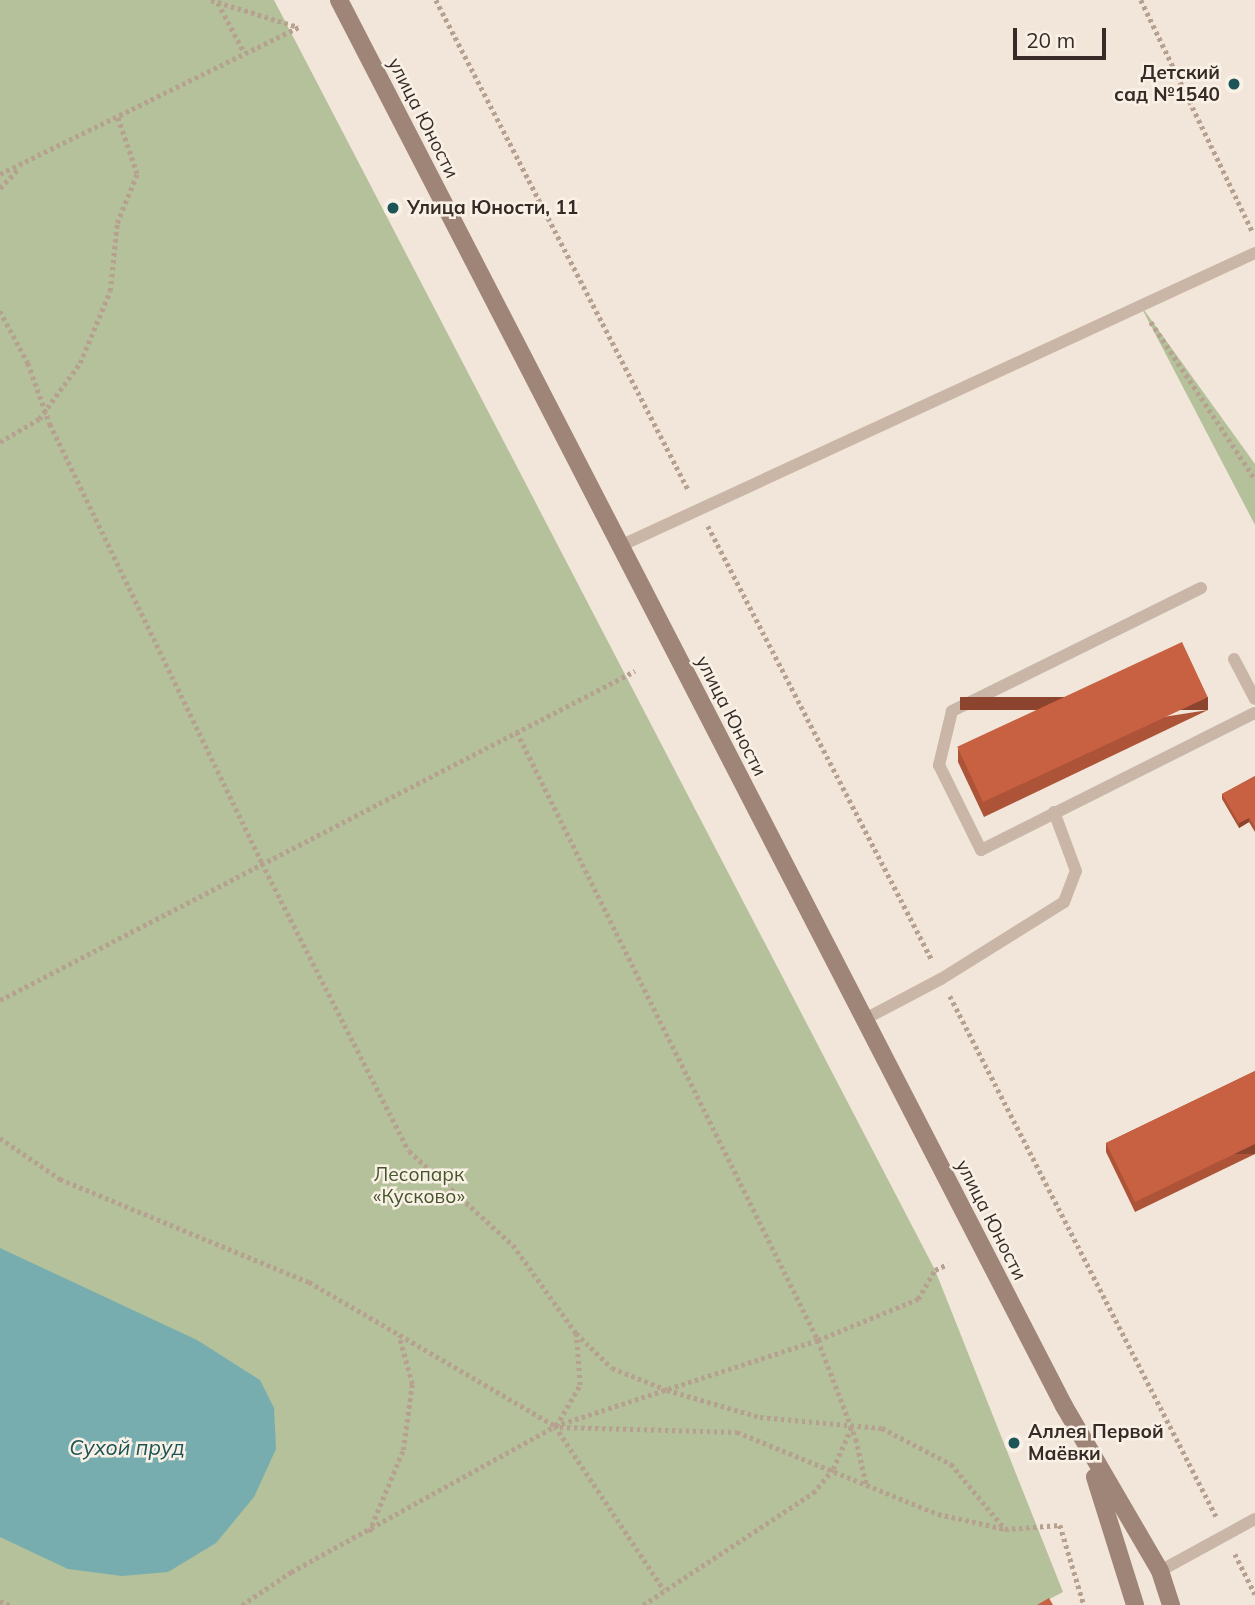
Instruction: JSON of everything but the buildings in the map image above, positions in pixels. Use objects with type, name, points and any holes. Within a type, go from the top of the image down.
[{"type":"main road","name":"улица Юности","points":[[339,0],[1087,1450],[1161,1576],[1171,1605]]},
{"type":"main road","name":"улица Юности","points":[[1087,1450],[1135,1605]]},
{"type":"main road","points":[[1161,1576],[1185,1605]]},
{"type":"lane","points":[[620,546],[1139,303],[1255,253]]},
{"type":"lane","points":[[1201,588],[952,711],[939,765],[981,850],[1255,713]]},
{"type":"lane","points":[[1234,659],[1255,699]]},
{"type":"lane","points":[[865,1019],[941,979],[1064,902],[1076,871],[1054,812]]},
{"type":"lane","points":[[1161,1576],[1255,1519]]},
{"type":"path","points":[[436,0],[1255,1594]]},
{"type":"path","points":[[1141,0],[1255,236]]},
{"type":"path","points":[[0,174],[299,27],[215,1]]},
{"type":"path","points":[[215,1],[244,52]]},
{"type":"path","points":[[0,442],[39,419],[80,363],[110,291],[117,223],[137,174],[117,116]]},
{"type":"path","points":[[0,188],[22,165]]},
{"type":"path","points":[[1139,303],[1255,479]]},
{"type":"path","points":[[0,310],[28,363],[45,411],[262,863],[409,1151],[513,1245],[576,1333],[612,1368],[667,1390],[760,1418],[882,1428],[951,1464],[1005,1529]]},
{"type":"path","points":[[0,1000],[635,671]]},
{"type":"path","points":[[517,732],[818,1340],[851,1427],[867,1487]]},
{"type":"path","points":[[0,1138],[60,1179],[309,1282],[555,1426],[664,1590]]},
{"type":"path","points":[[242,1605],[290,1572],[369,1533],[555,1426],[818,1340],[918,1299],[935,1270],[948,1264]]},
{"type":"path","points":[[555,1426],[580,1385],[576,1333]]},
{"type":"path","points":[[369,1533],[403,1450],[411,1384],[399,1335]]},
{"type":"path","points":[[555,1426],[737,1432],[938,1514],[1005,1529],[1060,1525],[1084,1605]]},
{"type":"path","points":[[643,1605],[813,1493],[833,1469],[851,1427]]},
{"type":"path","points":[[0,1601],[10,1605]]},
{"type":"green space","name":"Лесопарк «Кусково»","points":[[0,0],[274,0],[935,1270],[1063,1592],[1038,1605],[0,1605]]},
{"type":"green space","points":[[1139,303],[1255,464],[1255,525]]},
{"type":"water","name":"Сухой пруд","points":[[0,1248],[197,1340],[260,1380],[274,1408],[276,1449],[254,1497],[216,1543],[168,1572],[122,1576],[68,1569],[0,1537]]},
{"type":"place","name":"Детский сад №1540","points":[[1234,84]]},
{"type":"place","name":"Улица Юности, 11","points":[[393,208]]},
{"type":"place","name":"Аллея Первой Маёвки","points":[[1014,1443]]}]
